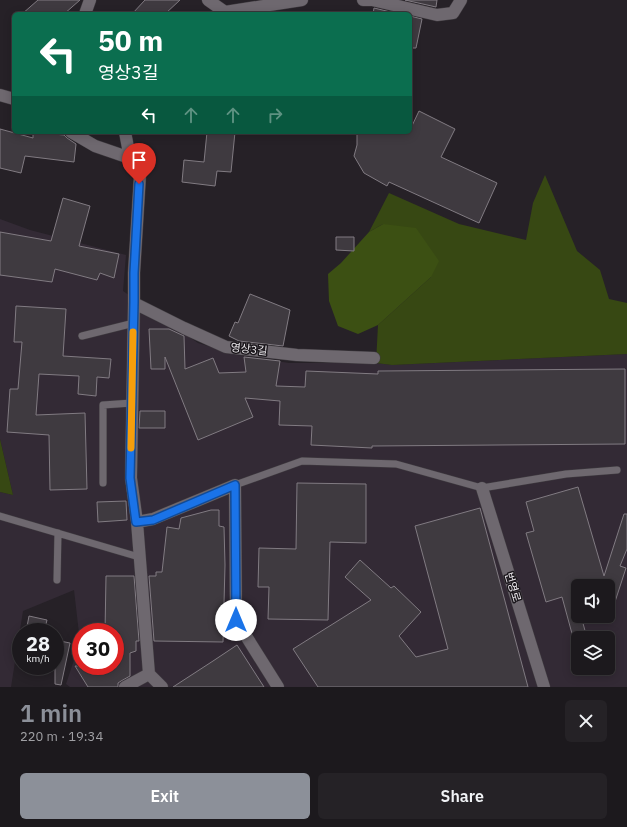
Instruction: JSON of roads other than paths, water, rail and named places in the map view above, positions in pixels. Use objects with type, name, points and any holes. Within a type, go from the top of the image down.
[{"type":"street","points":[[86,12],[90,0]]},
{"type":"street","points":[[208,0],[224,12]]},
{"type":"street","points":[[231,12],[302,0]]},
{"type":"street","points":[[363,0],[372,0],[438,15],[453,12],[461,0]]},
{"type":"street","points":[[0,96],[12,99]]},
{"type":"street","points":[[74,134],[95,146],[130,158]]},
{"type":"street","points":[[125,134],[130,158],[140,175],[134,273],[130,478],[136,522],[149,674],[162,687]]},
{"type":"street","name":"영상3길","points":[[134,302],[184,328],[226,347],[297,355],[374,358]]},
{"type":"street","points":[[136,522],[153,520],[235,485],[236,620],[278,687]]},
{"type":"street","name":"번영로","points":[[482,488],[544,687]]},
{"type":"street","points":[[125,687],[149,674]]},
{"type":"lane","points":[[82,336],[134,323]]},
{"type":"lane","points":[[103,483],[103,405],[132,403]]},
{"type":"lane","points":[[235,485],[302,461],[396,464],[482,488],[566,474],[617,470]]},
{"type":"lane","points":[[0,516],[139,557]]},
{"type":"lane","points":[[57,580],[58,533]]}]
